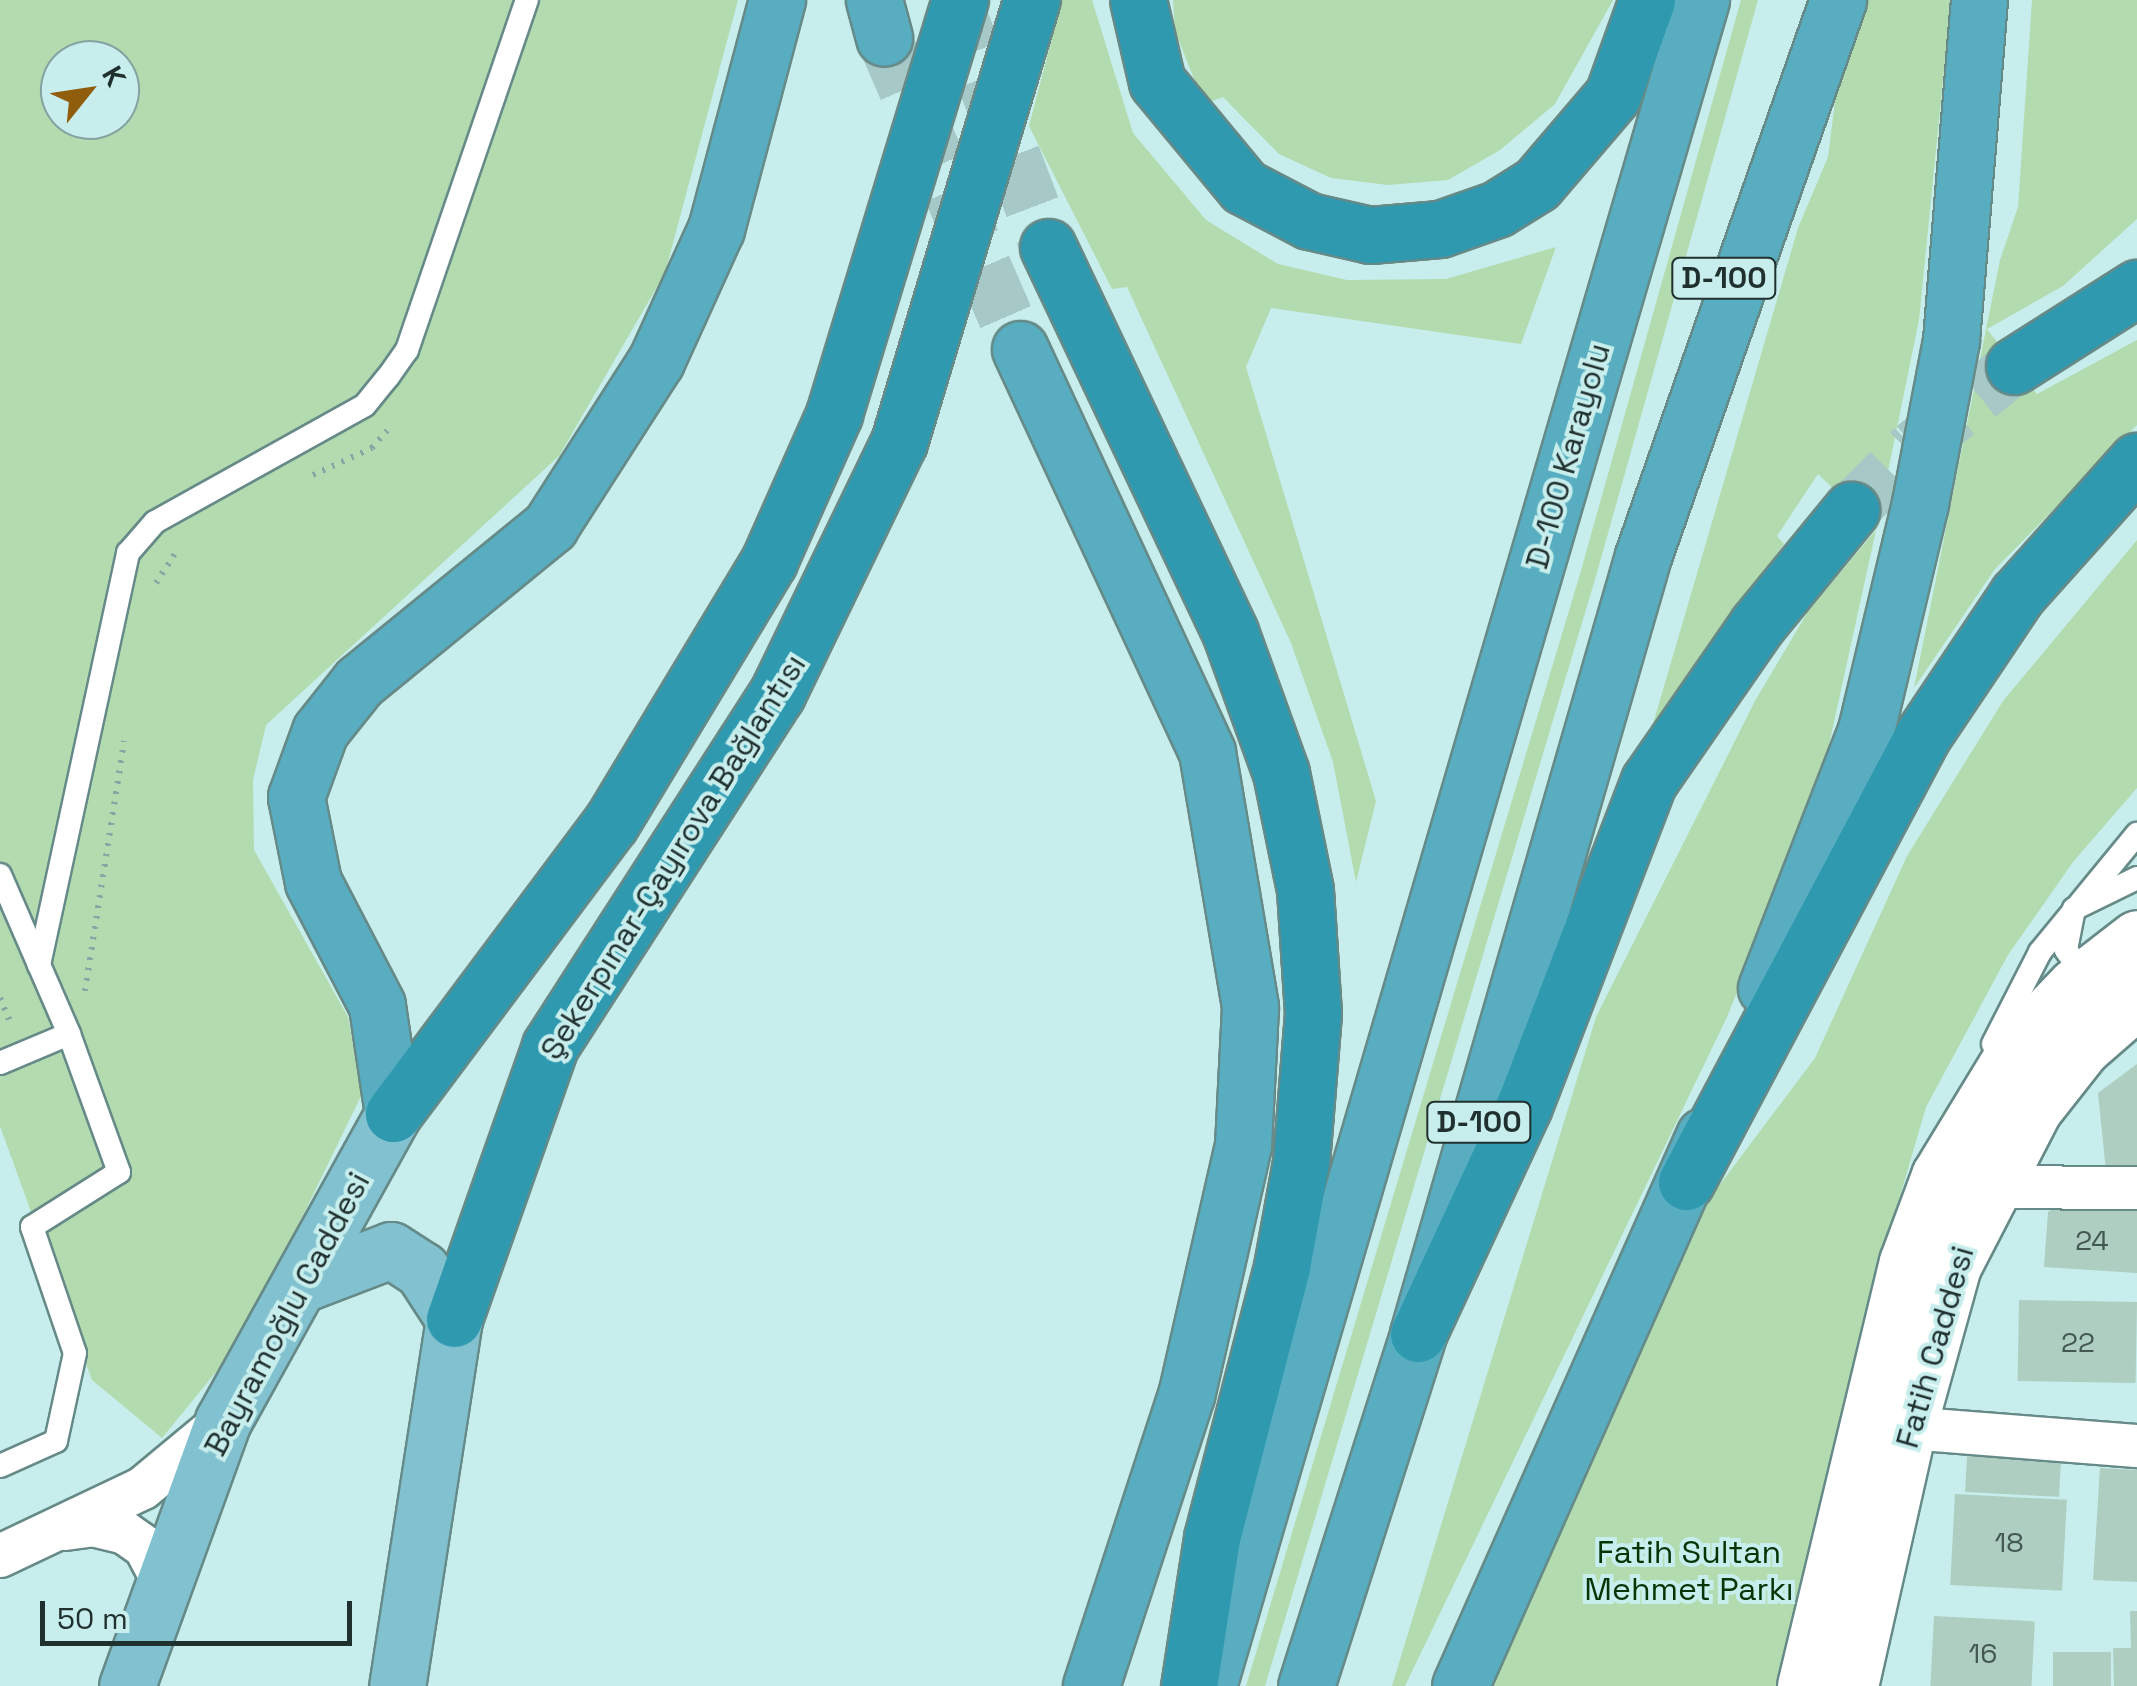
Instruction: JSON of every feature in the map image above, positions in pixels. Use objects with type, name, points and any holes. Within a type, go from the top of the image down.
[{"type":"highway","points":[[393,1114],[377,1006],[313,882],[296,797],[320,731],[359,682],[550,526],[656,362],[716,229],[776,0]]},
{"type":"highway","points":[[393,1114],[610,823],[769,562],[834,414],[960,0]]},
{"type":"highway","name":"Şekerpınar-Çayırova Bağlantısı","points":[[454,1319],[550,1046],[777,694],[899,442],[1032,0]]},
{"type":"highway","points":[[1138,0],[1156,82],[1244,187],[1309,222],[1370,234],[1440,229],[1496,209],[1537,184],[1613,95],[1648,0]]},
{"type":"highway","name":"D-100 Karayolu","points":[[1435,913],[1701,0]]},
{"type":"highway","name":"D-100","points":[[1306,1686],[1418,1334],[1805,0]]},
{"type":"highway","points":[[1643,556],[1838,0]]},
{"type":"highway","points":[[1460,1686],[1686,1182],[1832,828],[1895,620],[1952,340],[1979,0]]},
{"type":"highway","points":[[1048,247],[1230,632],[1281,773],[1305,890],[1313,1013],[1302,1162],[1282,1267],[1212,1538],[1189,1686]]},
{"type":"highway","points":[[2014,366],[2137,288]]},
{"type":"highway","points":[[1020,349],[1207,752],[1250,1008],[1243,1145],[1186,1395],[1091,1686]]},
{"type":"highway","points":[[1686,1182],[1924,734],[2017,594],[2137,461]]},
{"type":"highway","points":[[1418,1334],[1524,1106],[1649,782],[1757,624],[1851,510]]},
{"type":"highway","name":"D-100","points":[[1208,1686],[1435,913]]},
{"type":"main road","name":"Bayramoğlu Caddesi","points":[[127,1686],[223,1421],[393,1114]]},
{"type":"main road","points":[[302,1284],[391,1250],[422,1270],[454,1319],[397,1686]]},
{"type":"street","name":"Fatih Caddesi","points":[[1850,1686],[1908,1428],[1953,1266],[1963,1185],[2014,1095],[2110,984]]},
{"type":"street","points":[[1805,1686],[1908,1262],[1963,1185],[2137,1188]]},
{"type":"street","points":[[0,1556],[143,1488],[223,1421]]},
{"type":"street","points":[[1908,1428],[2137,1446]]},
{"type":"street","points":[[50,1532],[93,1525],[125,1533],[145,1547],[164,1583]]},
{"type":"lane","points":[[39,965],[128,553],[156,522],[364,405],[388,377],[407,350],[526,0]]},
{"type":"lane","points":[[1963,1185],[2011,1005],[2040,952],[2137,834]]},
{"type":"lane","points":[[0,876],[71,1040],[118,1172],[32,1227],[76,1353],[56,1441],[0,1466]]},
{"type":"lane","points":[[2074,909],[2137,878]]},
{"type":"lane","points":[[2074,909],[2066,950],[2110,984]]},
{"type":"lane","points":[[0,1063],[71,1040]]},
{"type":"path","points":[[300,480],[372,448],[398,419]]},
{"type":"path","points":[[150,600],[181,544]]},
{"type":"path","points":[[71,1040],[125,732]]},
{"type":"green space","points":[[0,0],[738,0],[665,273],[559,456],[266,725],[253,780],[254,850],[348,1017],[362,1094],[243,1339],[162,1438],[92,1380],[0,1126]]},
{"type":"green space","points":[[1062,0],[1092,0],[1133,133],[1206,220],[1278,264],[1347,280],[1446,279],[1556,247],[1521,344],[1271,308],[1246,367],[1376,801],[1356,882],[1333,762],[1291,643],[1127,287],[1112,289],[1029,126]]},
{"type":"green space","points":[[1173,0],[1613,0],[1555,104],[1500,150],[1448,180],[1388,185],[1331,178],[1279,154],[1223,97],[1204,104],[1175,31]]},
{"type":"green space","points":[[1741,0],[1758,0],[1596,576],[1265,1686],[1246,1686],[1580,574]]},
{"type":"green space","points":[[1867,0],[1951,0],[1919,320],[1876,530],[1818,474],[1777,536],[1784,544],[1653,724],[1798,228],[1828,157],[1842,46],[1852,44]]},
{"type":"green space","points":[[2032,0],[2137,0],[2137,219],[2063,286],[1987,329],[2037,394],[2137,340],[2137,425],[1995,569],[1914,688],[2000,260],[2018,207]]},
{"type":"green space","points":[[1876,530],[1820,786],[1727,1017],[1405,1686],[1392,1686],[1596,1017],[1756,699],[1809,610]]},
{"type":"green space","name":"Fatih Sultan Mehmet Parkı","points":[[2137,540],[2137,788],[2073,862],[2008,955],[1926,1107],[1878,1272],[1779,1686],[1471,1686],[1676,1243],[1815,1058],[1907,856],[2003,701]]},
{"type":"building","points":[[2137,1064],[2137,1179],[2107,1181],[2098,1093]]},
{"type":"building","points":[[2085,1188],[2137,1191],[2137,1273],[2044,1267],[2048,1212]]},
{"type":"building","points":[[2019,1300],[2137,1302],[2136,1383],[2018,1381]]},
{"type":"building","points":[[1967,1456],[2061,1461],[2059,1497],[1965,1492]]},
{"type":"building","points":[[2100,1468],[2137,1470],[2137,1582],[2093,1580]]},
{"type":"building","points":[[1955,1494],[2067,1500],[2062,1591],[1950,1585]]},
{"type":"building","points":[[2130,1611],[2137,1611],[2137,1686],[2114,1686],[2113,1648],[2131,1648]]},
{"type":"building","points":[[1934,1616],[2035,1621],[2031,1686],[1930,1686]]},
{"type":"building","points":[[2053,1652],[2111,1652],[2111,1686],[2053,1686]]},
{"type":"tunnel","points":[[954,0],[1048,247]]},
{"type":"tunnel","points":[[884,38],[1020,349]]},
{"type":"tunnel","points":[[1851,510],[1914,447],[2014,366]]}]
